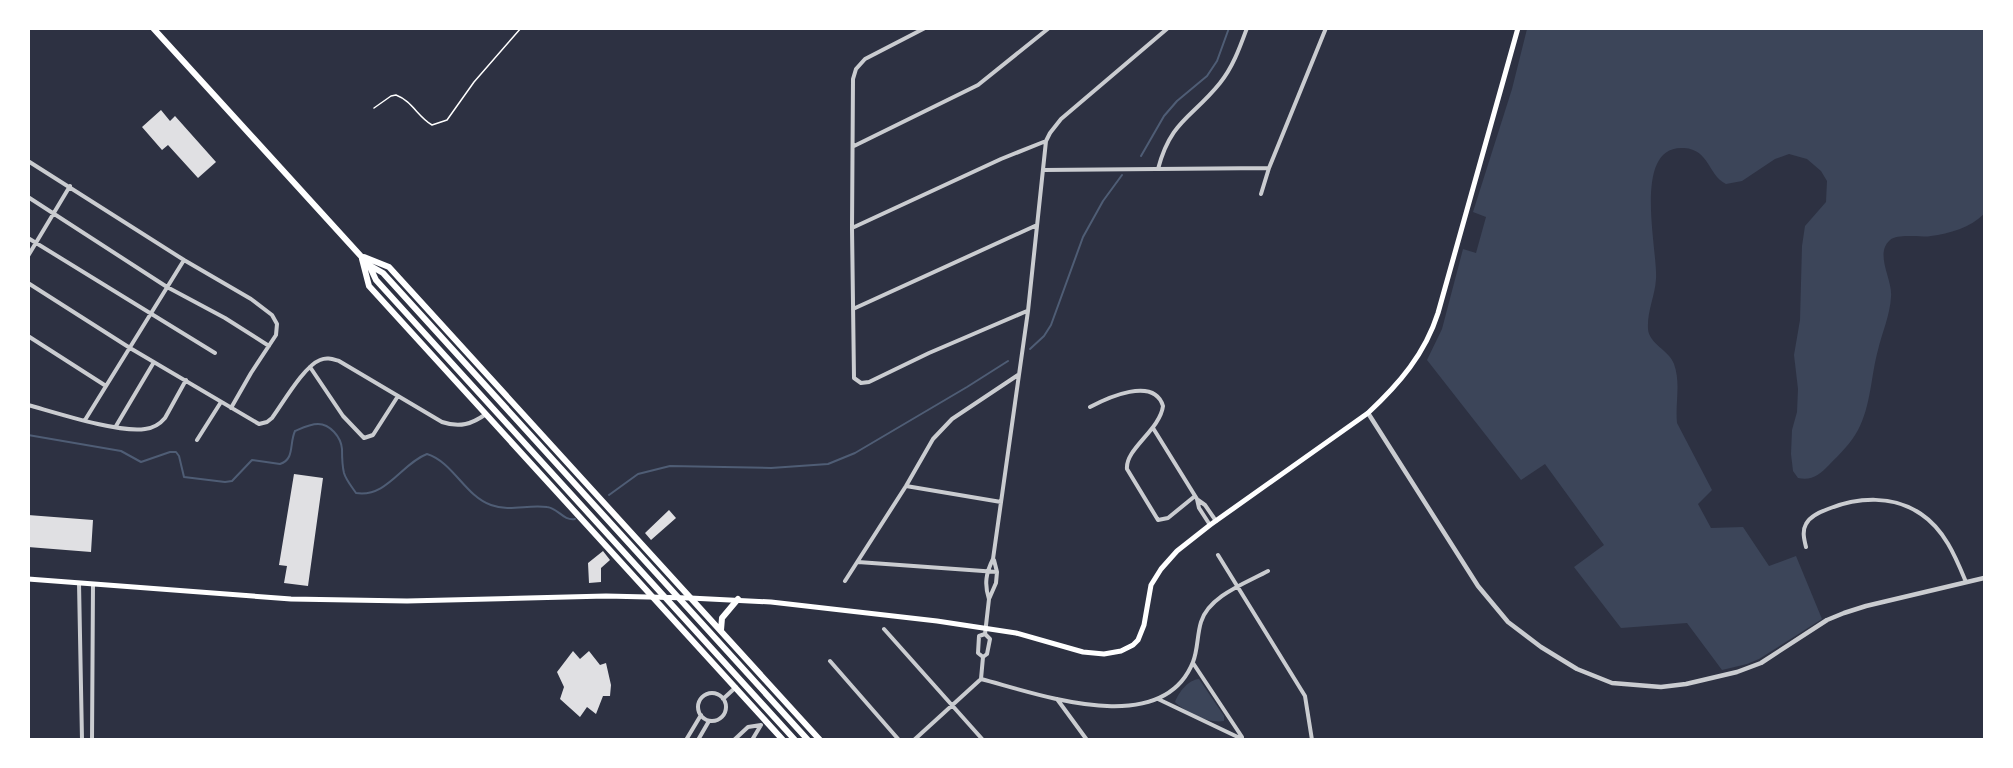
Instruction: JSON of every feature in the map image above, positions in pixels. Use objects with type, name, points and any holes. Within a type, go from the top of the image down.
[{"type":"highway","points":[[153,28],[369,265],[383,273],[808,740]]},
{"type":"highway","points":[[361,256],[369,286],[736,687],[763,722],[783,740]]},
{"type":"highway","points":[[361,256],[389,267],[820,740]]},
{"type":"highway","points":[[369,265],[375,280],[795,740]]},
{"type":"highway","points":[[505,435],[525,416]]},
{"type":"highway","points":[[539,472],[559,454]]},
{"type":"highway","points":[[572,508],[591,489]]},
{"type":"highway","points":[[601,540],[621,521]]},
{"type":"highway","points":[[628,570],[648,552]]},
{"type":"highway","points":[[721,631],[722,618],[738,599]]},
{"type":"highway","points":[[691,639],[711,620]]},
{"type":"highway","points":[[711,661],[731,642]]},
{"type":"highway","points":[[736,687],[756,669]]},
{"type":"highway","points":[[763,722],[785,702]]},
{"type":"main road","points":[[28,579],[265,598],[357,601],[653,597],[738,599],[1028,636],[1083,652],[1112,653],[1128,649],[1142,634],[1151,585],[1161,569],[1182,547],[1368,413],[1388,395],[1413,365],[1432,333],[1518,28]]},
{"type":"street","points":[[925,28],[865,59],[856,69],[852,228],[853,374],[857,381],[869,382],[929,353],[1028,311]]},
{"type":"street","points":[[854,146],[978,85],[1049,28]]},
{"type":"street","points":[[983,657],[978,653],[980,636],[985,631],[989,599],[986,587],[987,571],[993,559],[1028,311],[1047,141],[1061,119],[1168,28]]},
{"type":"street","points":[[1158,168],[1170,135],[1221,82],[1236,56],[1247,28]]},
{"type":"street","points":[[1261,194],[1269,168],[1326,28]]},
{"type":"street","points":[[852,228],[1001,159],[1047,141]]},
{"type":"street","points":[[28,161],[184,260],[251,299],[272,315],[278,324],[278,331],[231,408]]},
{"type":"street","points":[[1044,170],[1269,168]]},
{"type":"street","points":[[28,256],[70,186]]},
{"type":"street","points":[[28,197],[167,287],[225,318],[269,346]]},
{"type":"street","points":[[853,309],[1038,225]]},
{"type":"street","points":[[28,238],[215,353]]},
{"type":"street","points":[[85,420],[184,260]]},
{"type":"street","points":[[28,284],[130,348],[259,424],[267,422],[310,367],[318,360],[333,359],[442,422],[451,425],[471,423],[486,414]]},
{"type":"street","points":[[28,336],[106,386]]},
{"type":"street","points":[[116,426],[154,362]]},
{"type":"street","points":[[310,367],[343,416],[364,438],[373,435],[398,396]]},
{"type":"street","points":[[845,581],[906,486],[925,451],[942,429],[1018,375]]},
{"type":"street","points":[[28,405],[85,420],[139,430],[155,427],[165,418],[186,380]]},
{"type":"street","points":[[1090,407],[1126,392],[1137,390],[1152,393],[1162,402],[1160,418],[1129,458],[1126,465],[1128,473],[1156,518],[1161,520],[1166,519],[1196,498]]},
{"type":"street","points":[[197,440],[221,402]]},
{"type":"street","points":[[1368,413],[1478,586],[1508,622],[1541,647],[1577,669],[1612,683],[1661,687],[1686,684],[1737,672],[1761,663],[1827,620],[1844,613],[1984,578]]},
{"type":"street","points":[[1153,428],[1210,525]]},
{"type":"street","points":[[906,486],[1001,502]]},
{"type":"street","points":[[1196,498],[1205,505],[1216,521]]},
{"type":"street","points":[[1806,547],[1804,527],[1816,514],[1848,502],[1892,501],[1921,514],[1935,526],[1955,555],[1966,582]]},
{"type":"street","points":[[1218,555],[1305,696],[1312,740]]},
{"type":"street","points":[[989,599],[995,588],[997,572],[993,559]]},
{"type":"street","points":[[858,562],[997,572]]},
{"type":"street","points":[[981,679],[1057,699],[1113,707],[1136,705],[1158,699],[1180,684],[1193,663],[1204,614],[1213,604],[1268,571]]},
{"type":"street","points":[[79,582],[82,740]]},
{"type":"street","points":[[92,740],[93,584]]},
{"type":"street","points":[[884,628],[983,740]]},
{"type":"street","points":[[914,740],[981,679],[983,657],[987,654],[990,639],[985,631]]},
{"type":"street","points":[[830,661],[899,740]]},
{"type":"street","points":[[1193,663],[1244,739]]},
{"type":"street","points":[[723,699],[736,687]]},
{"type":"street","points":[[716,693],[723,699],[726,708],[723,717],[714,722],[701,715],[698,706],[702,697],[716,693]]},
{"type":"street","points":[[1057,699],[1087,740]]},
{"type":"street","points":[[1158,699],[1244,739]]},
{"type":"street","points":[[81,713],[92,713]]},
{"type":"street","points":[[686,740],[701,715]]},
{"type":"street","points":[[698,740],[709,721]]},
{"type":"street","points":[[734,740],[748,727],[763,722]]},
{"type":"street","points":[[752,740],[763,722]]},
{"type":"path","points":[[374,108],[396,95],[410,103],[432,125],[447,120],[474,82],[521,28]]},
{"type":"shaded area","points":[[1527,29],[1984,29],[1984,214],[1973,223],[1952,232],[1894,238],[1886,246],[1884,260],[1891,290],[1890,304],[1866,411],[1849,444],[1815,476],[1807,479],[1798,478],[1793,471],[1792,430],[1797,412],[1798,389],[1794,355],[1800,320],[1802,246],[1805,226],[1826,202],[1827,181],[1821,171],[1807,159],[1789,154],[1775,159],[1742,181],[1726,184],[1720,180],[1699,153],[1692,150],[1684,148],[1668,151],[1658,163],[1652,180],[1651,201],[1656,279],[1648,329],[1652,339],[1674,364],[1677,378],[1677,423],[1712,490],[1698,504],[1711,528],[1743,527],[1769,566],[1796,556],[1822,619],[1759,659],[1747,664],[1722,670],[1687,623],[1621,628],[1574,567],[1604,545],[1545,464],[1521,480],[1427,360],[1442,329],[1463,249],[1476,253],[1486,217],[1473,212],[1512,89]]},
{"type":"shaded area","points":[[1199,679],[1224,716],[1224,721],[1211,721],[1198,716],[1175,702],[1184,687]]},
{"type":"building","points":[[161,110],[170,121],[175,116],[216,162],[198,178],[168,145],[162,150],[142,127]]},
{"type":"building","points":[[294,474],[323,478],[308,586],[284,583],[287,566],[279,565]]},
{"type":"building","points":[[669,510],[676,518],[651,540],[645,533]]},
{"type":"building","points":[[28,515],[93,520],[91,552],[28,547]]},
{"type":"building","points":[[603,551],[610,560],[601,568],[601,582],[589,583],[588,563]]},
{"type":"building","points":[[573,651],[580,659],[589,651],[600,665],[606,663],[611,685],[610,696],[603,696],[596,714],[587,707],[580,717],[560,699],[564,687],[557,672]]},
{"type":"waterway","points":[[1141,156],[1164,116],[1177,101],[1207,76],[1217,61],[1229,28]]},
{"type":"waterway","points":[[1030,349],[1044,336],[1051,325],[1083,237],[1103,201],[1122,175]]},
{"type":"waterway","points":[[609,495],[638,474],[670,466],[771,468],[828,464],[855,453],[1008,361]]},
{"type":"waterway","points":[[28,435],[121,451],[141,462],[176,452],[184,477],[225,482],[232,481],[252,460],[280,464],[285,462],[290,455],[295,431],[318,424],[327,426],[340,440],[344,473],[356,493],[377,490],[418,458],[427,454],[444,464],[482,501],[491,505],[505,508],[547,507],[567,518],[575,519]]}]
